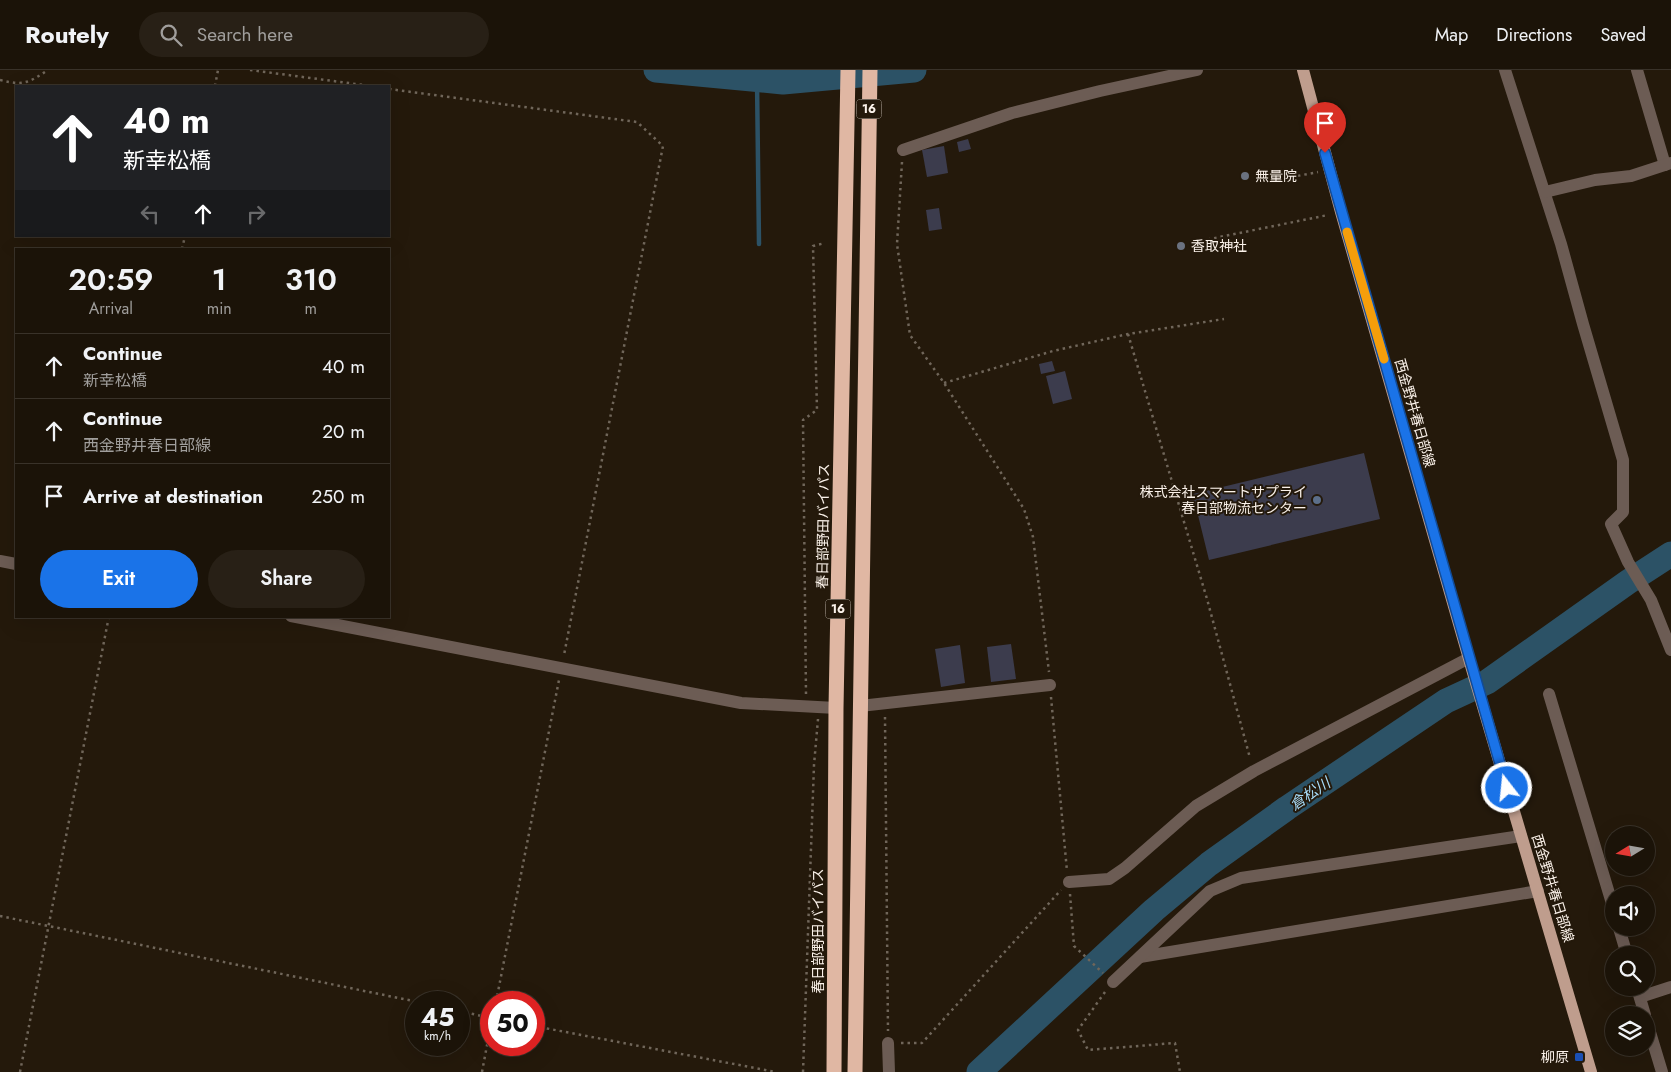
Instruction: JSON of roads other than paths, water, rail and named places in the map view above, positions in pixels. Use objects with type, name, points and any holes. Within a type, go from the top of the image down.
[{"type":"highway","name":"春日部野田バイパス","points":[[834,1072],[836,708],[848,70]]},
{"type":"highway","name":"16","points":[[855,1072],[870,70]]},
{"type":"main road","name":"西金野井春日部線","points":[[1303,70],[1341,212],[1474,676],[1591,1072]]},
{"type":"street","points":[[903,150],[1012,113],[1100,91],[1197,70]]},
{"type":"street","points":[[1505,70],[1561,244],[1582,324],[1623,460],[1623,512],[1611,524],[1628,562],[1651,600],[1671,650]]},
{"type":"street","points":[[1544,192],[1595,180],[1631,176],[1668,164],[1636,70]]},
{"type":"street","points":[[0,560],[15,564]]},
{"type":"street","points":[[302,618],[741,703],[836,708]]},
{"type":"street","points":[[1068,882],[1109,879],[1125,868],[1196,806],[1254,771],[1469,658]]},
{"type":"street","points":[[860,706],[1050,685]]},
{"type":"street","points":[[1549,694],[1607,886]]},
{"type":"street","points":[[1112,982],[1210,891],[1241,878],[1521,836]]},
{"type":"street","points":[[1140,957],[1538,891]]},
{"type":"street","points":[[1655,989],[1671,987]]},
{"type":"street","points":[[888,1043],[889,1072]]},
{"type":"street","points":[[1655,1049],[1662,1072]]},
{"type":"waterway","points":[[656,70],[783,82],[914,70]]},
{"type":"waterway","points":[[782,70],[783,82]]},
{"type":"waterway","points":[[757,80],[759,244]]},
{"type":"waterway","name":"倉松川","points":[[979,1072],[1154,910],[1209,864],[1287,808],[1446,701],[1487,682],[1628,582],[1671,554]]},
{"type":"place","name":"無量院","points":[[1245,176]]},
{"type":"place","name":"香取神社","points":[[1181,246]]},
{"type":"place","name":"株式会社スマートサプライ 春日部物流センター","points":[[1317,500]]},
{"type":"place","name":"柳原","points":[[1579,1057]]}]
